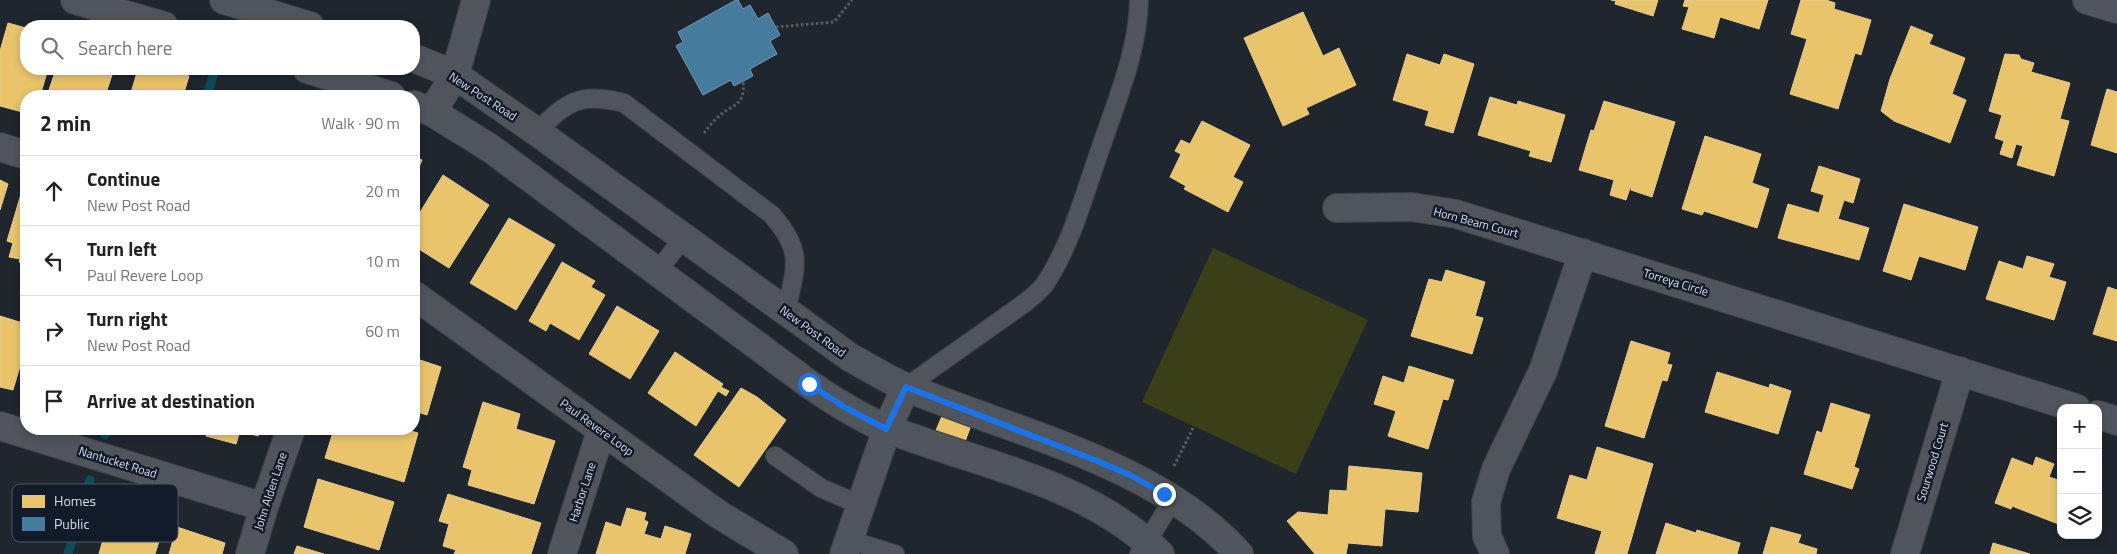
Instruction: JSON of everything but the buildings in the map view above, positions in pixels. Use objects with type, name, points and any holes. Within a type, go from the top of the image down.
[{"type":"street","points":[[75,0],[143,20]]},
{"type":"street","points":[[224,0],[290,20]]},
{"type":"street","points":[[476,0],[455,75],[423,109],[490,148],[809,384],[846,408],[886,429],[1070,493],[1109,513],[1148,550]]},
{"type":"street","points":[[2087,0],[2117,9]]},
{"type":"street","name":"New Post Road","points":[[420,60],[455,75],[851,358],[906,387],[1130,475],[1199,517],[1239,554]]},
{"type":"street","points":[[326,75],[372,90]]},
{"type":"street","points":[[0,148],[20,153]]},
{"type":"street","name":"Horn Beam Court","points":[[1337,208],[1412,207],[1447,213],[1583,253]]},
{"type":"street","points":[[1495,554],[1488,536],[1486,502],[1496,469],[1543,371],[1583,253]]},
{"type":"street","name":"Torreya Circle","points":[[1583,253],[2063,404]]},
{"type":"street","name":"Paul Revere Loop","points":[[420,299],[718,514],[784,554]]},
{"type":"street","name":"Sourwood Court","points":[[1904,554],[1960,371]]},
{"type":"street","points":[[846,547],[886,429],[906,387]]},
{"type":"street","points":[[2102,416],[2117,421]]},
{"type":"street","name":"Nantucket Road","points":[[0,426],[20,432]]},
{"type":"street","name":"Harbor Lane","points":[[562,554],[601,431]]},
{"type":"street","name":"Nantucket Road","points":[[29,435],[264,507]]},
{"type":"street","name":"John Alden Lane","points":[[250,554],[289,435]]},
{"type":"lane","points":[[906,387],[1026,302],[1044,286],[1059,258],[1081,205],[1131,58],[1139,13],[1139,0]]},
{"type":"lane","points":[[537,132],[558,110],[570,102],[607,99],[624,103],[772,214],[786,232],[794,250],[794,274],[786,311]]},
{"type":"lane","points":[[657,272],[684,237]]},
{"type":"lane","points":[[775,456],[821,488],[860,505]]},
{"type":"lane","points":[[1148,550],[1166,496]]},
{"type":"lane","points":[[846,547],[895,554]]},
{"type":"path","points":[[776,27],[834,22],[852,0]]},
{"type":"path","points":[[688,151],[718,117],[738,103],[742,96],[743,82]]},
{"type":"path","points":[[1166,496],[1169,477],[1194,426]]},
{"type":"green space","points":[[1213,248],[1368,320],[1296,474],[1142,402]]},
{"type":"waterway","points":[[209,90],[213,75]]},
{"type":"waterway","points":[[89,484],[90,480]]},
{"type":"waterway","points":[[68,554],[72,542]]},
{"type":"route","points":[[809,384],[846,408],[886,429],[906,387],[1095,460],[1130,475],[1164,494]]}]
